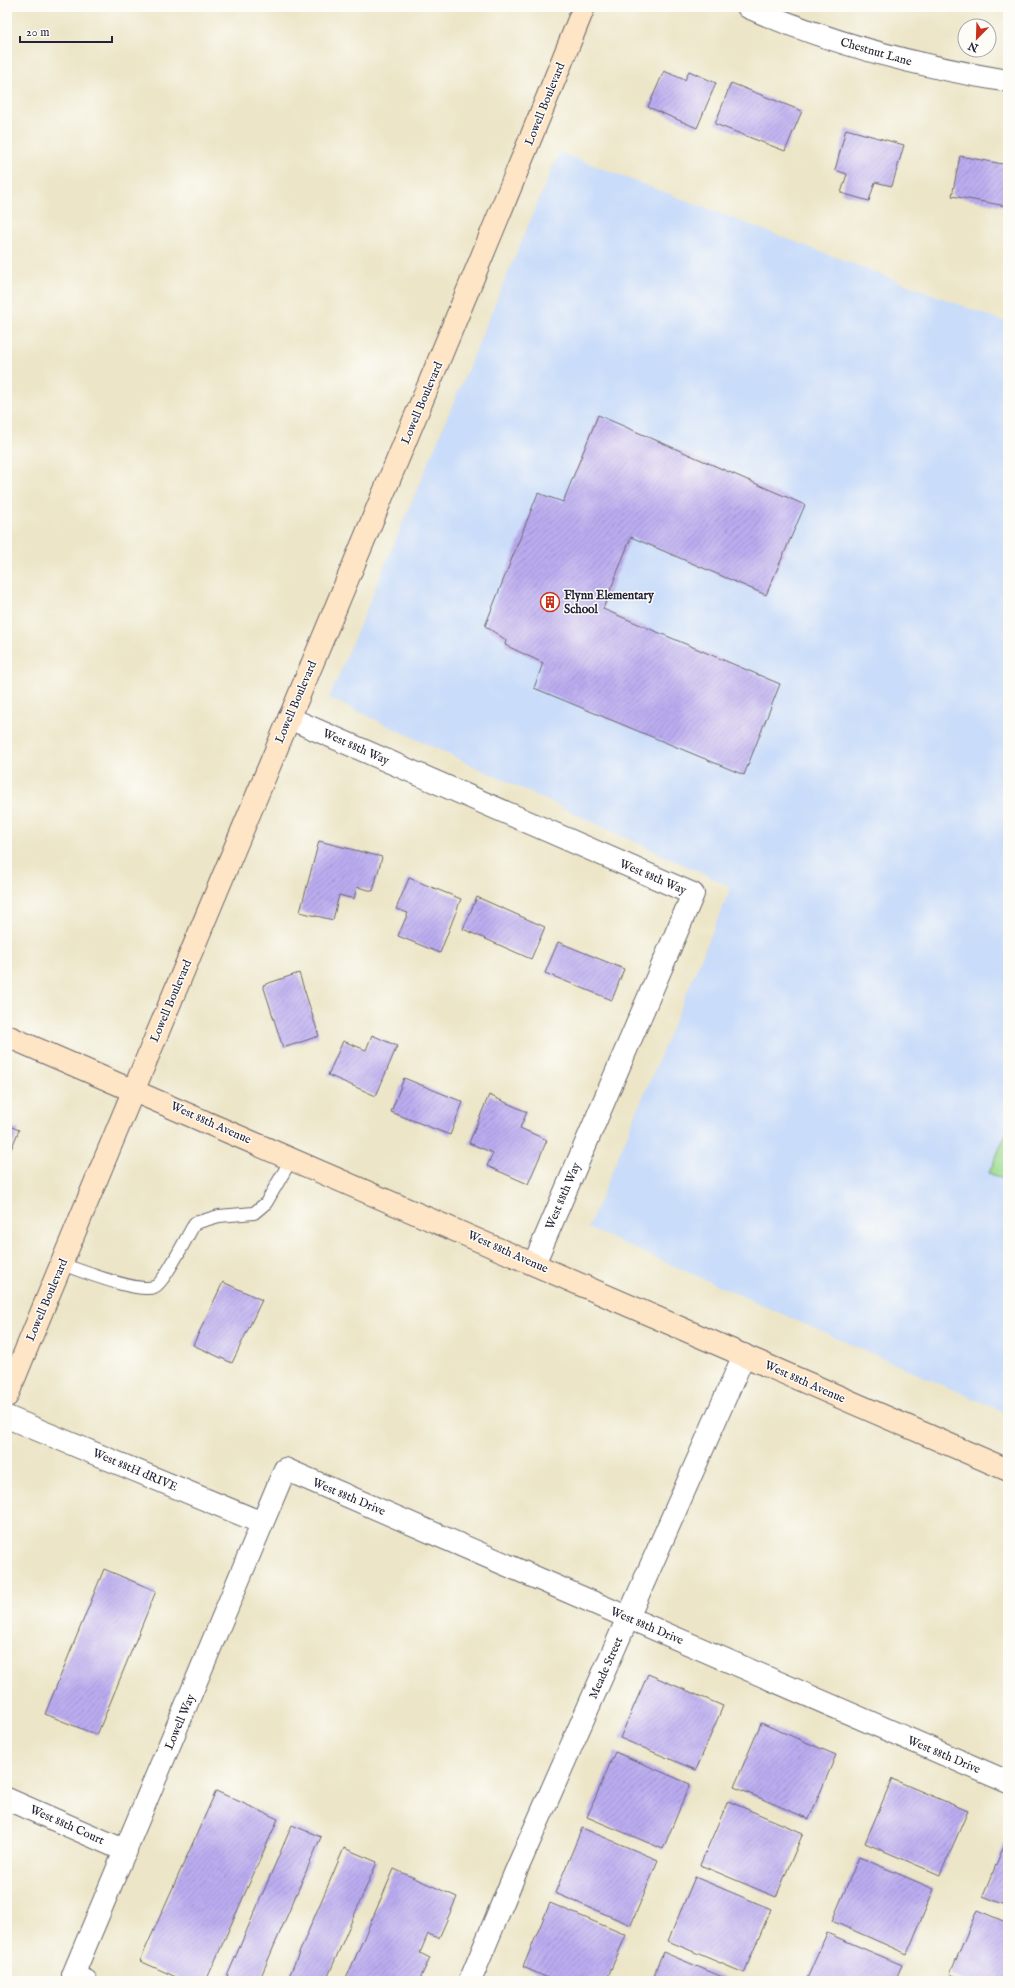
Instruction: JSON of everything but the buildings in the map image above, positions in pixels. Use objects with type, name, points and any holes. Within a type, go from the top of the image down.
[{"type":"street","name":"Lowell Boulevard","points":[[7,1396],[289,718],[481,262],[584,7]]},
{"type":"street","name":"Chestnut Lane","points":[[748,7],[821,36],[880,55],[1008,82]]},
{"type":"street","name":"West 88th Way","points":[[289,718],[693,894],[534,1264]]},
{"type":"street","name":"West 88th Avenue","points":[[7,1036],[292,1158],[1008,1470]]},
{"type":"street","name":"Meade Street","points":[[470,1981],[516,1870],[744,1355]]},
{"type":"street","name":"West 88tH dRIVE","points":[[7,1416],[262,1523]]},
{"type":"street","name":"West 88th Drive","points":[[285,1469],[1008,1782]]},
{"type":"street","name":"Lowell Way","points":[[79,1978],[126,1851],[285,1469]]},
{"type":"street","name":"West 88th Court","points":[[7,1799],[126,1851]]},
{"type":"lane","points":[[61,1264],[121,1284],[141,1288],[154,1287],[162,1280],[195,1223],[219,1216],[254,1213],[266,1203],[292,1158]]},
{"type":"shaded area","points":[[559,152],[1008,323],[1008,1414],[588,1228],[731,887],[329,698]]},
{"type":"green space","points":[[1008,1129],[1008,1181],[989,1173]]},
{"type":"place","name":"Flynn Elementary School","points":[[550,602]]}]
